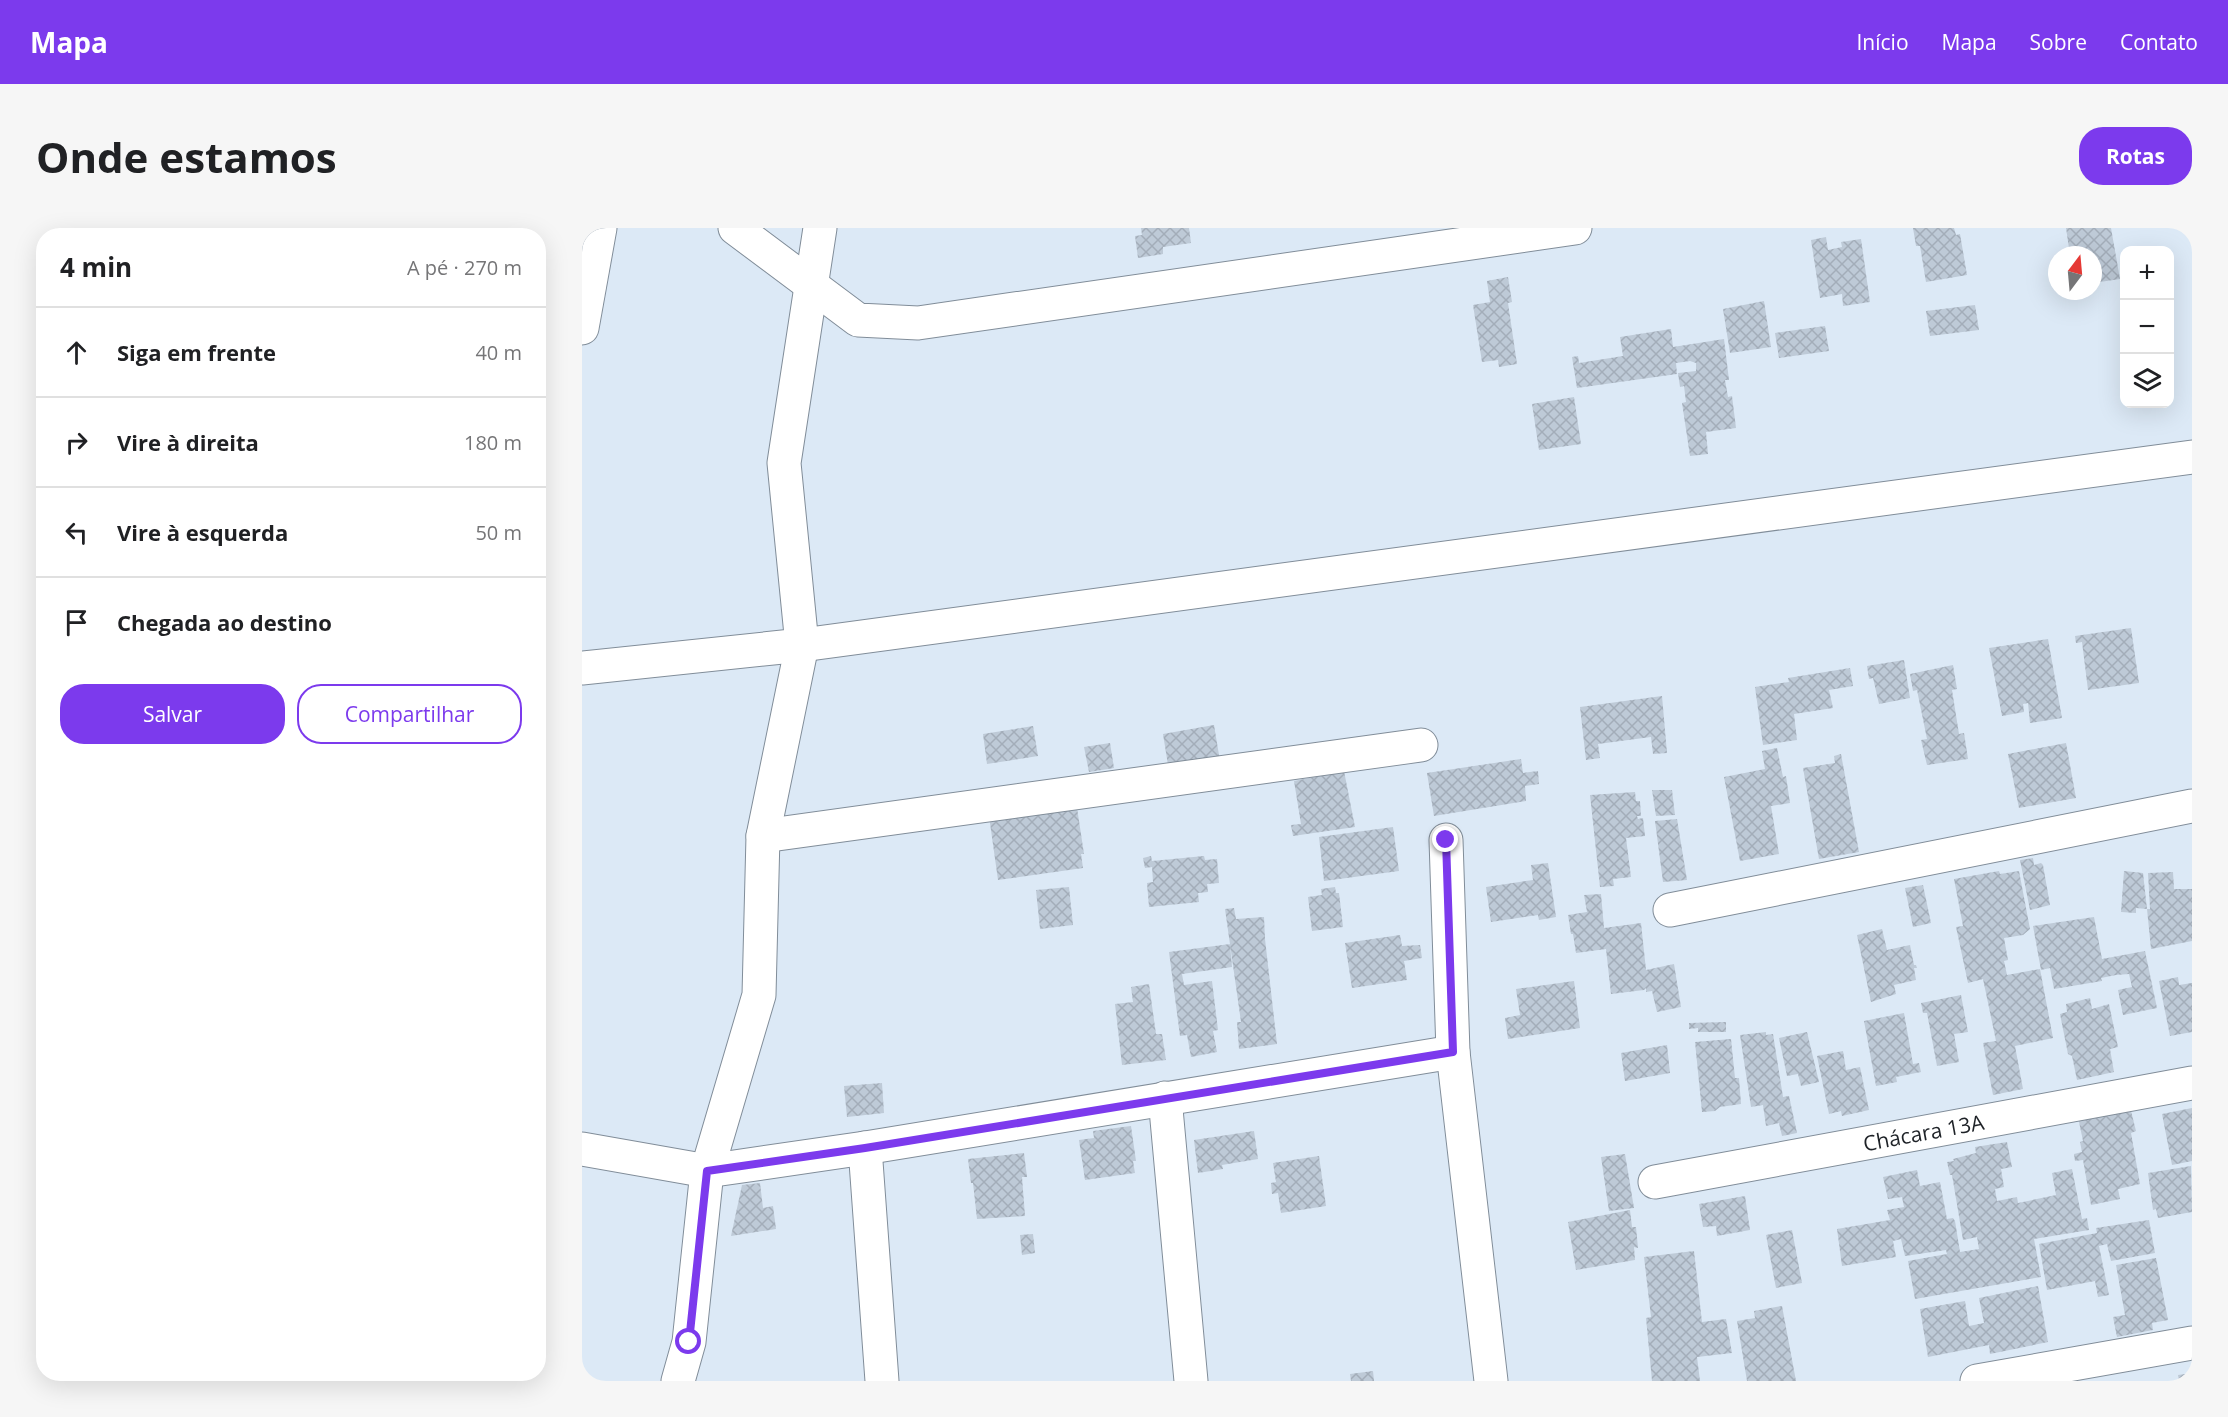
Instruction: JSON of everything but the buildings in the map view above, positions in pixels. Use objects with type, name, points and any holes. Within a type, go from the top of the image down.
[{"type":"main road","points":[[582,328],[600,228]]},
{"type":"main road","points":[[735,228],[858,320],[918,323],[1575,228]]},
{"type":"main road","points":[[678,1381],[689,1342],[707,1171],[759,995],[763,836],[802,645],[784,463],[820,228]]},
{"type":"main road","points":[[582,668],[802,645],[2192,457]]},
{"type":"main road","points":[[763,836],[1421,745]]},
{"type":"main road","points":[[1670,910],[2192,806]]},
{"type":"main road","points":[[1446,840],[1453,1052],[1491,1381]]},
{"type":"main road","points":[[582,1149],[707,1171],[865,1148],[1453,1052]]},
{"type":"main road","name":"Chácara 13A","points":[[1655,1182],[2192,1083]]},
{"type":"main road","points":[[1165,1098],[1191,1381]]},
{"type":"main road","points":[[865,1148],[882,1381]]},
{"type":"main road","points":[[1977,1381],[2192,1343]]},
{"type":"route","points":[[689,1342],[707,1171],[865,1148],[1453,1052],[1446,840]]}]
